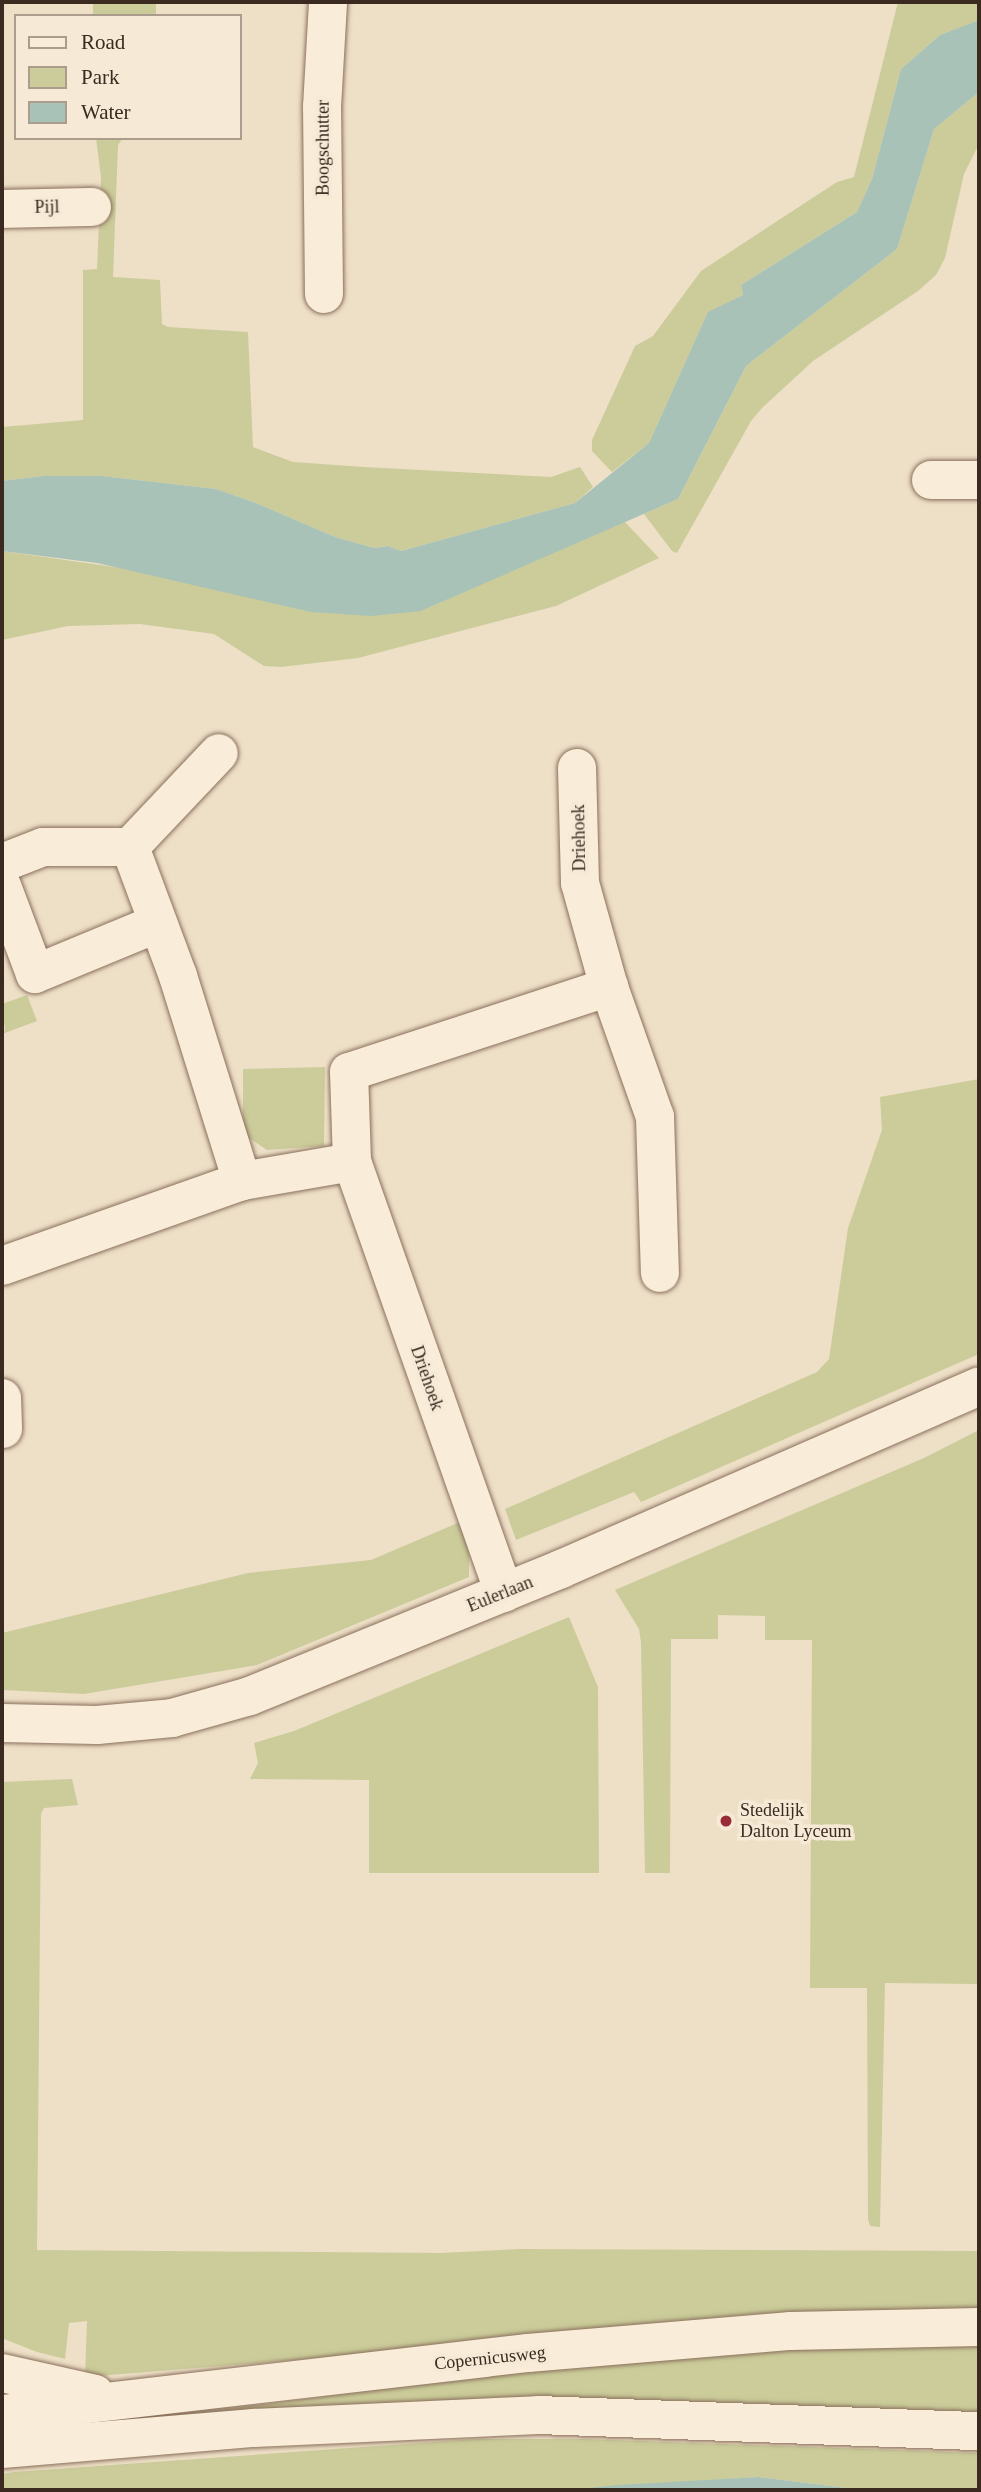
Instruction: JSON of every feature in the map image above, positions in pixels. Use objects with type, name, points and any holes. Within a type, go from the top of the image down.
[{"type":"street","name":"Boogschutter","points":[[324,294],[322,107],[328,2]]},
{"type":"street","name":"Pijl","points":[[2,209],[92,207]]},
{"type":"street","points":[[930,480],[979,480]]},
{"type":"street","points":[[2,863],[43,847],[130,847],[219,753]]},
{"type":"street","name":"Driehoek","points":[[577,768],[580,883],[610,987],[655,1117],[660,1273]]},
{"type":"street","points":[[130,847],[158,923],[243,1181]]},
{"type":"street","points":[[2,886],[35,974],[158,923]]},
{"type":"street","name":"Driehoek","points":[[503,1593],[352,1162],[349,1072],[610,987]]},
{"type":"street","points":[[2,1266],[243,1181],[352,1162]]},
{"type":"street","name":"Eulerlaan","points":[[2,1723],[97,1725],[172,1717],[250,1696],[503,1593],[979,1386]]},
{"type":"street","name":"Copernicusweg","points":[[2,2414],[528,2353],[791,2330],[979,2328]]},
{"type":"street","points":[[2,2373],[124,2401]]},
{"type":"street","points":[[2,2449],[254,2428],[538,2415],[979,2431]]},
{"type":"green space","points":[[93,2],[156,2],[156,14],[93,14]]},
{"type":"green space","points":[[898,2],[979,2],[979,20],[940,35],[901,69],[872,179],[857,212],[741,285],[743,295],[708,313],[649,443],[612,472],[592,451],[592,440],[635,346],[653,336],[701,271],[837,182],[854,177]]},
{"type":"green space","points":[[979,92],[979,144],[964,174],[945,258],[936,275],[918,291],[813,361],[762,408],[751,421],[677,553],[672,551],[644,514],[678,499],[746,366],[897,249],[934,129]]},
{"type":"green space","points":[[96,140],[122,140],[118,145],[113,277],[160,280],[162,324],[168,327],[248,332],[253,447],[293,462],[364,467],[551,477],[580,467],[593,487],[575,503],[401,551],[388,546],[374,548],[335,537],[216,489],[102,476],[43,476],[2,481],[2,427],[83,420],[83,270],[97,269],[101,177]]},
{"type":"green space","points":[[624,521],[659,558],[556,606],[358,658],[281,667],[264,666],[214,634],[140,624],[68,626],[2,640],[2,551],[421,611]]},
{"type":"green space","points":[[27,995],[37,1021],[2,1034],[5,1030],[2,1004]]},
{"type":"green space","points":[[325,1067],[324,1146],[267,1150],[243,1134],[243,1069]]},
{"type":"green space","points":[[979,1079],[979,1354],[641,1502],[634,1492],[516,1540],[505,1509],[817,1372],[829,1359],[848,1228],[882,1130],[880,1097]]},
{"type":"green space","points":[[979,1430],[979,1984],[885,1983],[880,2227],[870,2226],[867,1988],[810,1988],[812,1640],[765,1640],[765,1616],[718,1615],[718,1639],[671,1639],[670,1873],[645,1873],[641,1642],[639,1629],[615,1590],[924,1458]]},
{"type":"green space","points":[[460,1522],[469,1553],[469,1577],[257,1665],[84,1694],[2,1690],[2,1633],[248,1573],[371,1560]]},
{"type":"green space","points":[[569,1617],[598,1687],[599,1873],[369,1873],[369,1780],[250,1779],[258,1763],[254,1743],[294,1731]]},
{"type":"green space","points":[[72,1779],[78,1805],[44,1808],[41,1814],[37,2250],[441,2253],[518,2249],[979,2251],[979,2312],[853,2315],[85,2377],[87,2321],[69,2323],[65,2359],[4,2339],[2,1782]]},
{"type":"green space","points":[[979,2341],[979,2417],[15,2424],[182,2415],[564,2365],[789,2344]]},
{"type":"green space","points":[[476,2439],[584,2439],[979,2453],[979,2490],[863,2490],[759,2477],[571,2490],[2,2490],[2,2474],[14,2472]]},
{"type":"water","points":[[979,20],[979,92],[934,129],[897,249],[746,366],[678,499],[421,611],[371,616],[311,612],[97,563],[2,551],[2,481],[43,476],[102,476],[216,489],[335,537],[374,548],[388,546],[401,551],[575,503],[649,443],[708,312],[743,295],[741,285],[857,212],[872,179],[901,69],[940,35]]},
{"type":"water","points":[[759,2477],[863,2490],[571,2490],[617,2485]]},
{"type":"place","name":"Stedelijk Dalton Lyceum","points":[[726,1821]]}]
